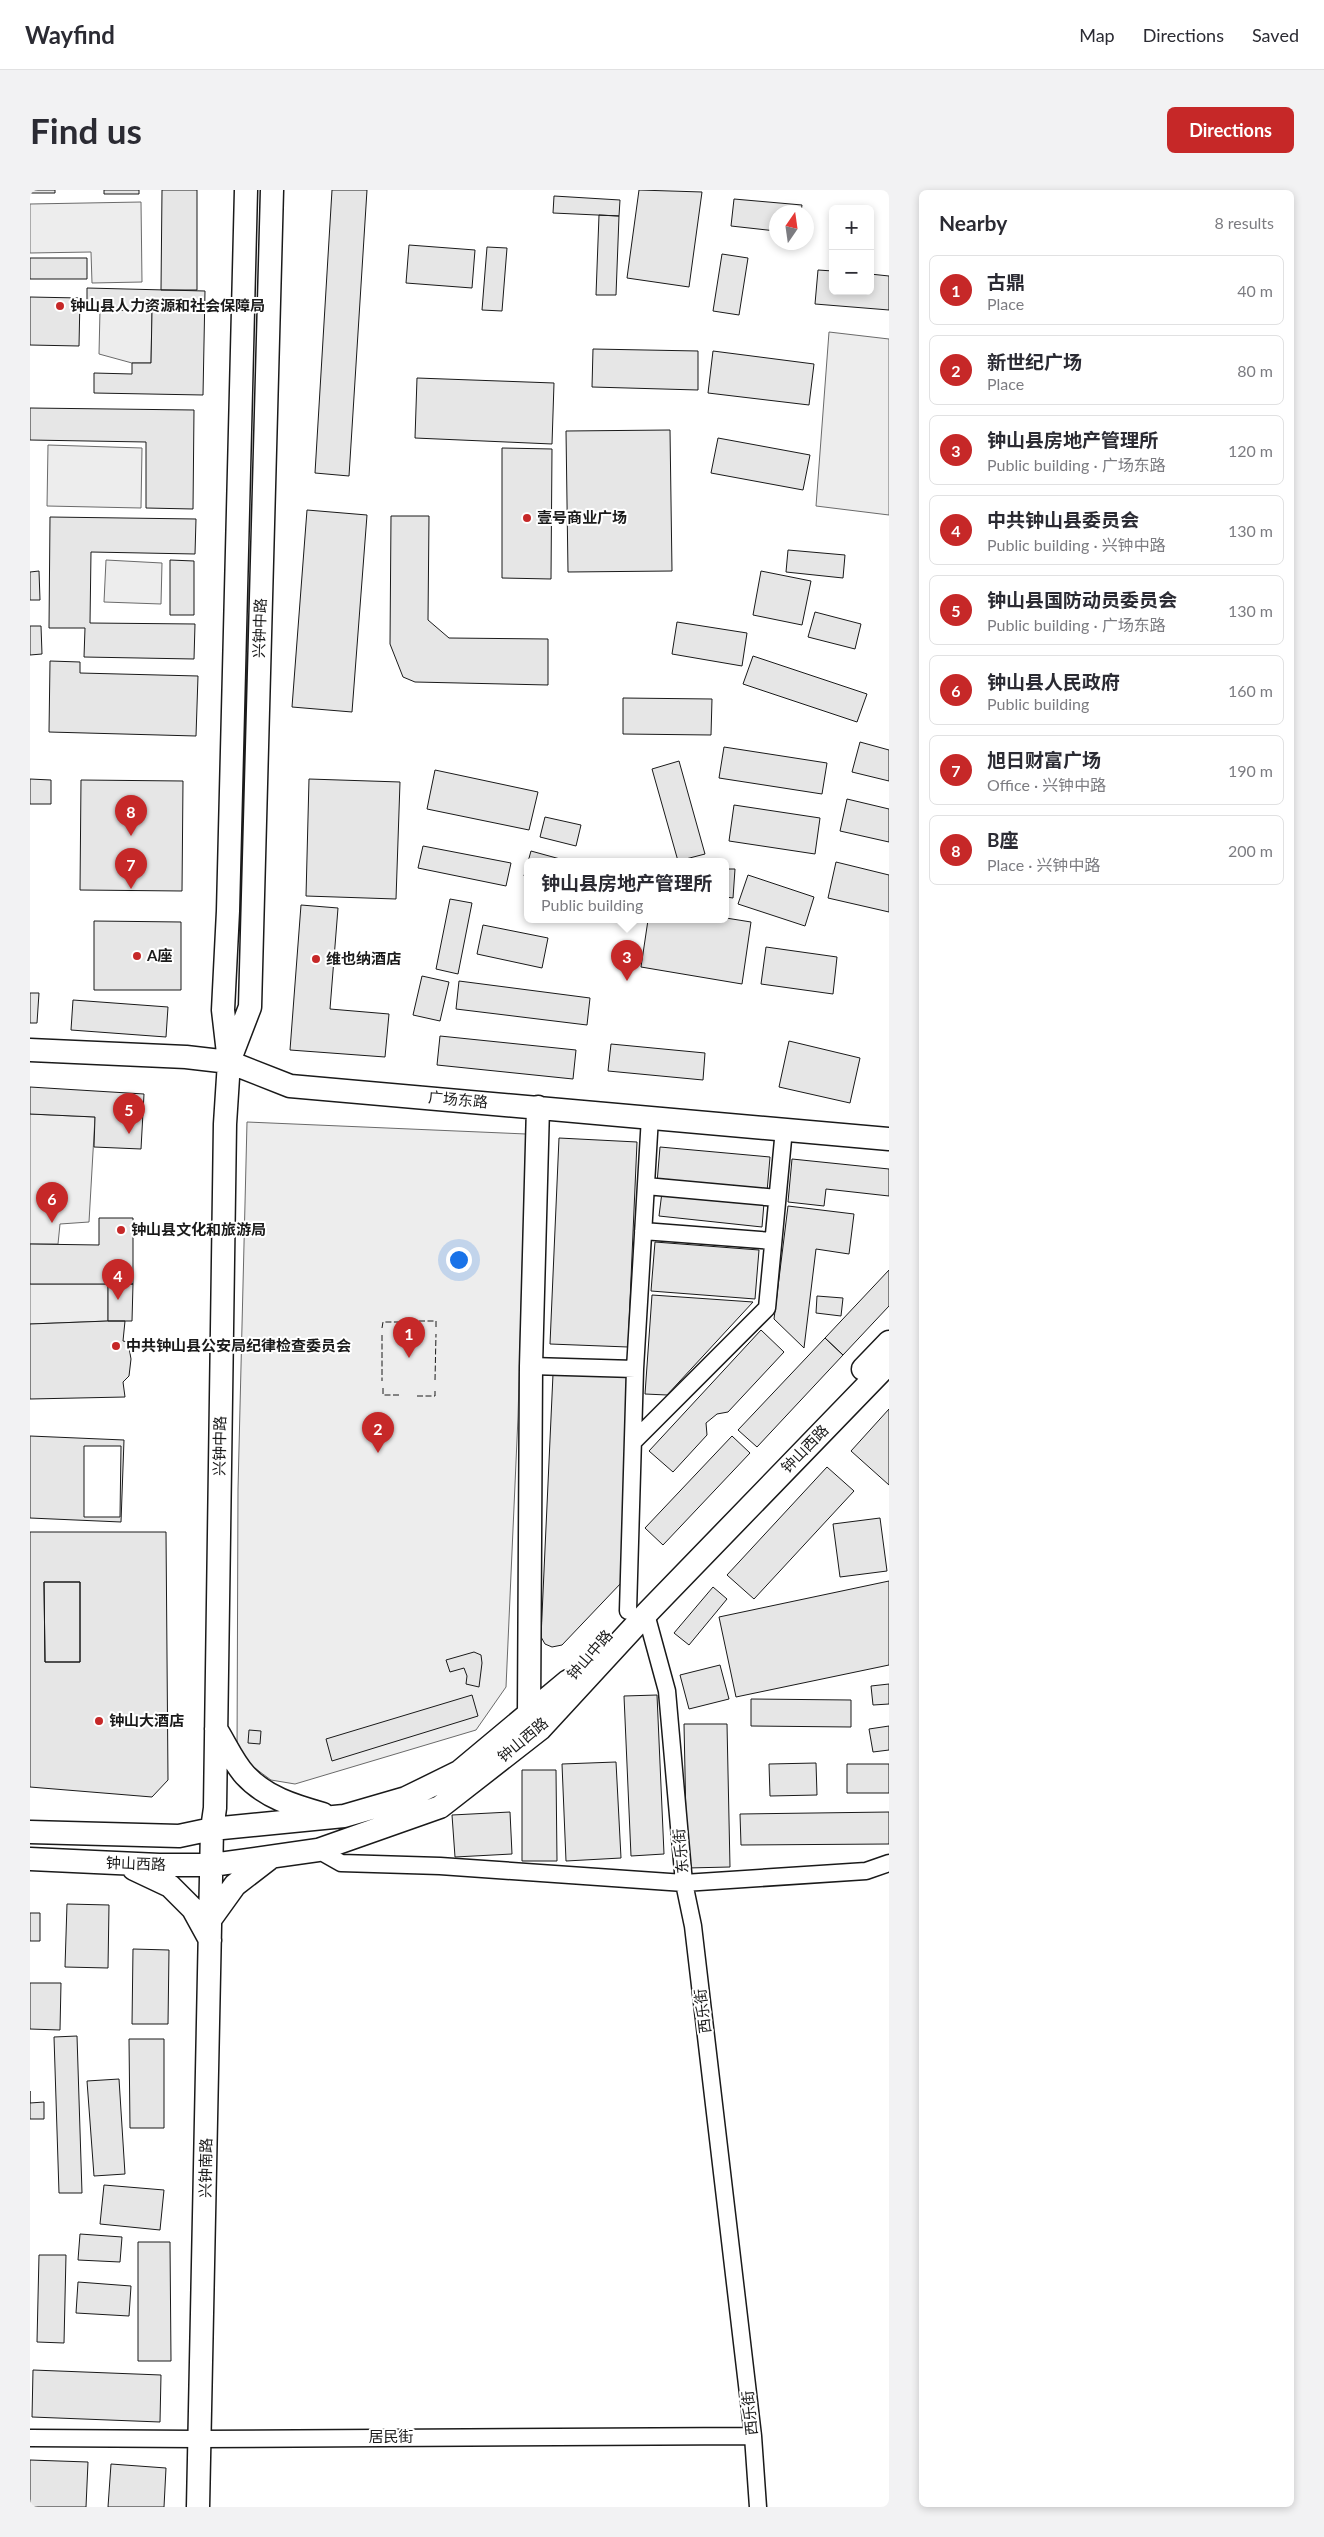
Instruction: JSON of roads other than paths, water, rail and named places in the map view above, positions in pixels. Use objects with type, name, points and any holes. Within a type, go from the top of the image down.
[{"type":"main road","name":"兴钟中路","points":[[212,1829],[216,1729],[225,1124],[228,1062],[222,1010],[228,911],[246,190]]},
{"type":"main road","name":"兴钟中路","points":[[228,1062],[250,1006],[272,190]]},
{"type":"main road","name":"广场东路","points":[[30,1050],[186,1057],[228,1062],[290,1086],[889,1139]]},
{"type":"main road","points":[[534,1721],[531,1366],[538,1107]]},
{"type":"main road","name":"钟山中路","points":[[212,1829],[336,1818],[406,1798],[459,1772],[534,1721],[568,1681],[637,1612],[889,1342]]},
{"type":"main road","name":"钟山西路","points":[[637,1612],[889,1362]]},
{"type":"main road","name":"钟山西路","points":[[30,1859],[124,1864],[212,1865],[318,1850],[440,1807],[534,1721]]},
{"type":"main road","points":[[216,1729],[244,1774],[264,1791],[294,1806],[336,1818]]},
{"type":"main road","name":"钟山西路","points":[[30,1832],[179,1836],[212,1829]]},
{"type":"main road","name":"兴钟南路","points":[[198,2507],[212,1917],[212,1829]]},
{"type":"main road","points":[[212,1917],[235,1885],[272,1856]]},
{"type":"main road","points":[[124,1864],[170,1886],[193,1909],[211,1943]]},
{"type":"street","name":"东乐街","points":[[650,1117],[635,1369],[633,1442],[637,1612],[667,1691],[684,1884],[866,1871],[889,1863]]},
{"type":"street","points":[[633,1442],[767,1308],[784,1129]]},
{"type":"street","points":[[646,1186],[777,1198]]},
{"type":"street","points":[[644,1231],[773,1241]]},
{"type":"street","points":[[531,1366],[635,1369]]},
{"type":"street","points":[[318,1850],[340,1863],[440,1866],[684,1884]]},
{"type":"street","name":"西乐街","points":[[684,1884],[694,1936],[753,2436],[758,2507]]},
{"type":"street","name":"居民街","points":[[30,2438],[753,2436]]},
{"type":"place","name":"钟山县人力资源和社会保障局","points":[[60,306]]},
{"type":"place","name":"壹号商业广场","points":[[527,518]]},
{"type":"place","name":"B座","points":[[131,836]]},
{"type":"place","name":"旭日财富广场","points":[[131,889]]},
{"type":"place","name":"A座","points":[[137,956]]},
{"type":"place","name":"维也纳酒店","points":[[316,959]]},
{"type":"place","name":"钟山县房地产管理所","points":[[627,981]]},
{"type":"place","name":"钟山县国防动员委员会","points":[[129,1134]]},
{"type":"place","name":"钟山县人民政府","points":[[52,1223]]},
{"type":"place","name":"钟山县文化和旅游局","points":[[121,1230]]},
{"type":"place","name":"中共钟山县委员会","points":[[118,1300]]},
{"type":"place","name":"中共钟山县公安局纪律检查委员会","points":[[116,1346]]},
{"type":"place","name":"古鼎","points":[[409,1358]]},
{"type":"place","name":"新世纪广场","points":[[378,1453]]},
{"type":"place","name":"钟山大酒店","points":[[99,1721]]}]
